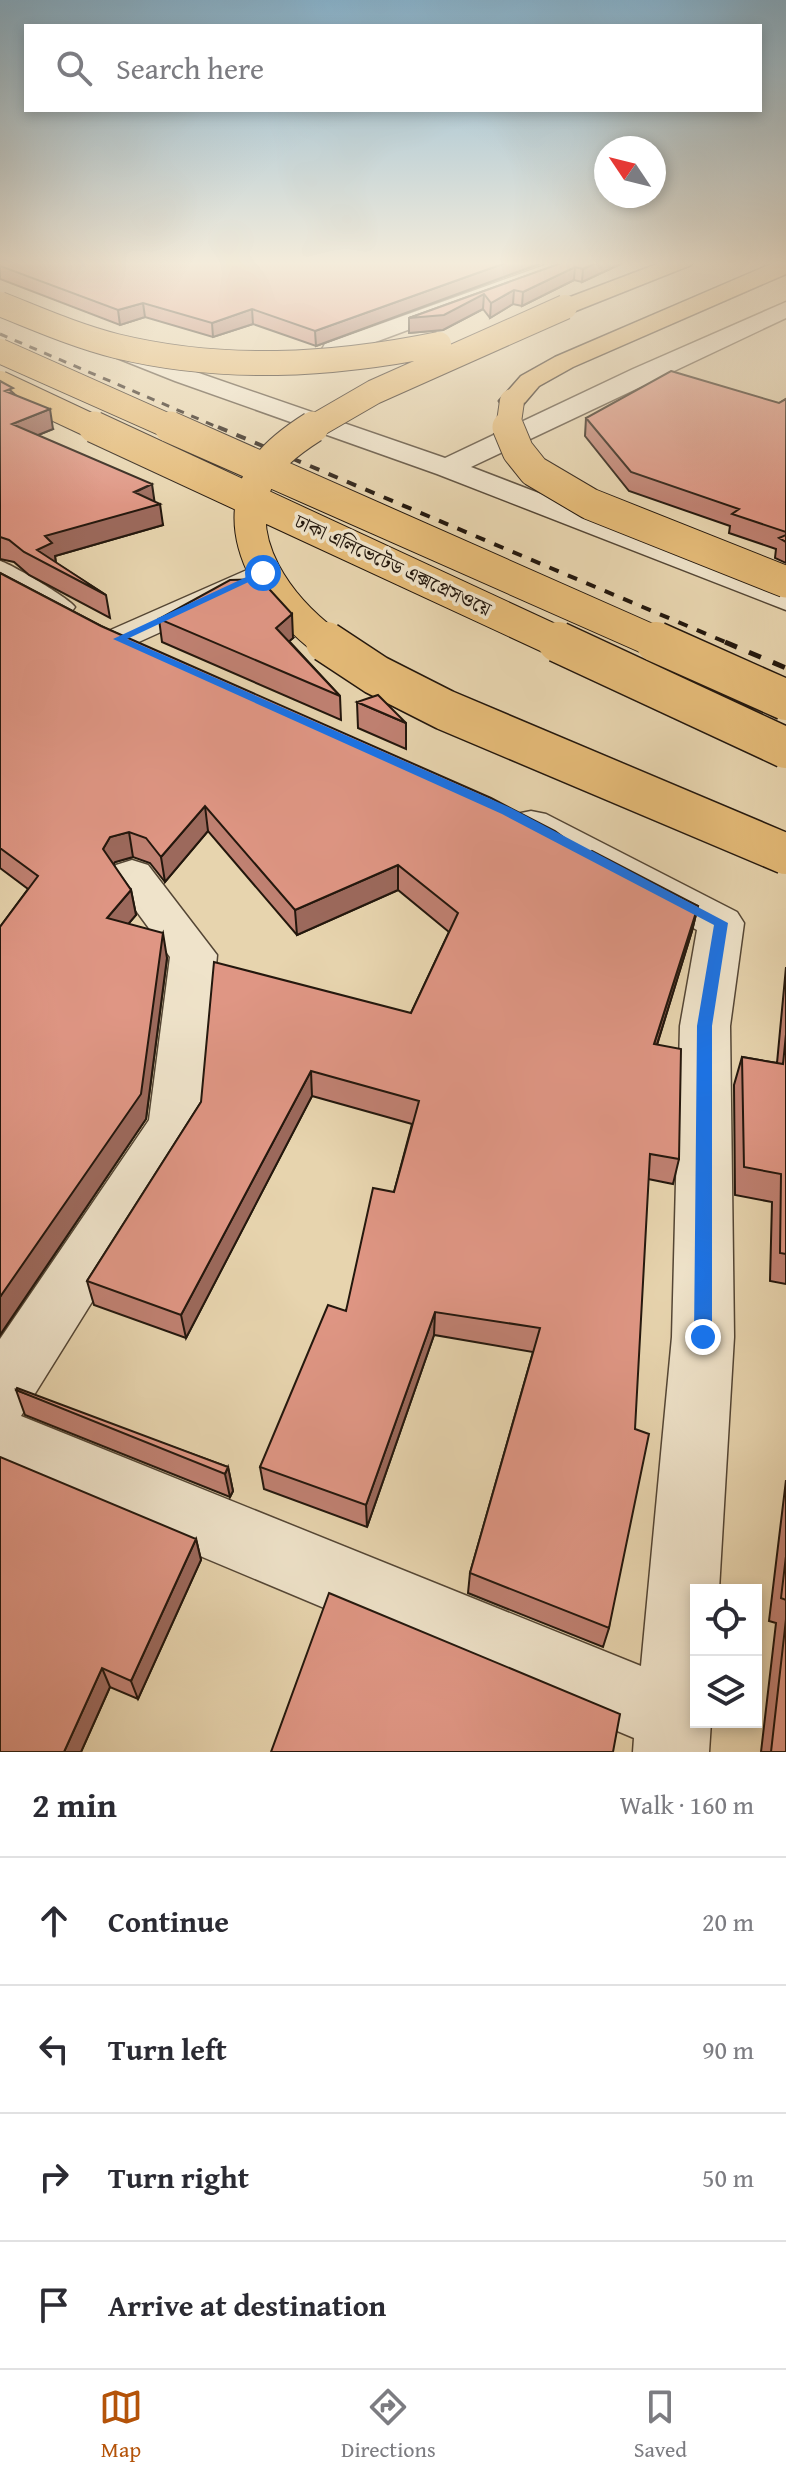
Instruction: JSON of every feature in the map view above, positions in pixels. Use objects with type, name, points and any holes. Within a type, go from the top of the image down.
[{"type":"highway","points":[[107,343],[157,355],[261,365],[306,365],[377,357],[444,343]]},
{"type":"highway","points":[[487,343],[346,407],[284,450],[262,472],[253,496],[251,528],[257,555],[269,583],[289,610],[322,639],[371,671],[438,707],[786,854]]},
{"type":"highway","points":[[608,343],[530,381],[512,401],[508,430],[518,451],[534,471],[590,504],[786,582]]},
{"type":"highway","name":"ঢাকা এলিভেটেড এক্সপ্রেসওয়ে","points":[[0,351],[786,700]]},
{"type":"highway","name":"ঢাকা এলিভেটেড এক্সপ্রেসওয়ে","points":[[0,383],[786,748]]},
{"type":"street","points":[[100,343],[184,376],[447,468],[786,600]]},
{"type":"street","points":[[334,349],[351,343]]},
{"type":"street","points":[[447,468],[711,343]]},
{"type":"street","points":[[0,370],[284,521],[502,631],[786,760]]},
{"type":"street","points":[[0,571],[15,584],[118,639],[176,665]]},
{"type":"street","points":[[118,639],[263,573]]},
{"type":"street","points":[[0,1440],[673,1734],[703,1337],[705,1026],[721,923],[492,805]]},
{"type":"street","points":[[0,1394],[175,1125],[194,955],[132,875]]},
{"type":"building","points":[[671,371],[779,403],[786,399],[786,532],[732,514],[739,509],[631,472],[586,418]]},
{"type":"building","points":[[0,381],[13,388],[5,391],[50,409],[12,424],[152,484],[134,492],[160,504],[45,536],[52,543],[37,550],[106,595],[0,537]]},
{"type":"building","points":[[0,573],[101,626],[491,798],[555,831],[588,855],[592,851],[698,906],[654,1044],[681,1049],[679,1159],[650,1154],[635,1429],[649,1434],[609,1628],[470,1573],[540,1328],[435,1312],[366,1505],[260,1467],[328,1305],[346,1311],[373,1188],[394,1192],[419,1101],[311,1071],[181,1315],[87,1281],[201,1102],[214,962],[411,1013],[458,913],[398,865],[295,910],[205,806],[161,857],[146,838],[129,832],[110,837],[103,849],[131,890],[107,918],[163,933],[141,1094],[0,1297],[0,927],[38,876],[0,848]]},
{"type":"building","points":[[260,579],[292,614],[276,628],[340,696],[159,619],[230,580]]},
{"type":"building","points":[[378,695],[406,723],[357,702]]},
{"type":"building","points":[[786,1034],[786,1254],[780,1253],[781,1174],[744,1167],[742,1057],[783,1064]]},
{"type":"building","points":[[17,1388],[228,1467],[225,1474]]},
{"type":"building","points":[[0,1457],[196,1539],[131,1681],[102,1668],[64,1752],[0,1752]]},
{"type":"building","points":[[786,1556],[786,1600],[781,1598]]},
{"type":"building","points":[[329,1593],[620,1714],[613,1752],[271,1752]]},
{"type":"building","points":[[786,1619],[786,1752],[771,1752]]},
{"type":"tram line","points":[[0,354],[786,701]]},
{"type":"railway","points":[[20,343],[222,429]]},
{"type":"railway","points":[[218,427],[730,644]]},
{"type":"railway","points":[[725,642],[786,668]]},
{"type":"route","points":[[263,573],[118,639],[506,811],[721,923],[705,1026],[703,1337]]}]
